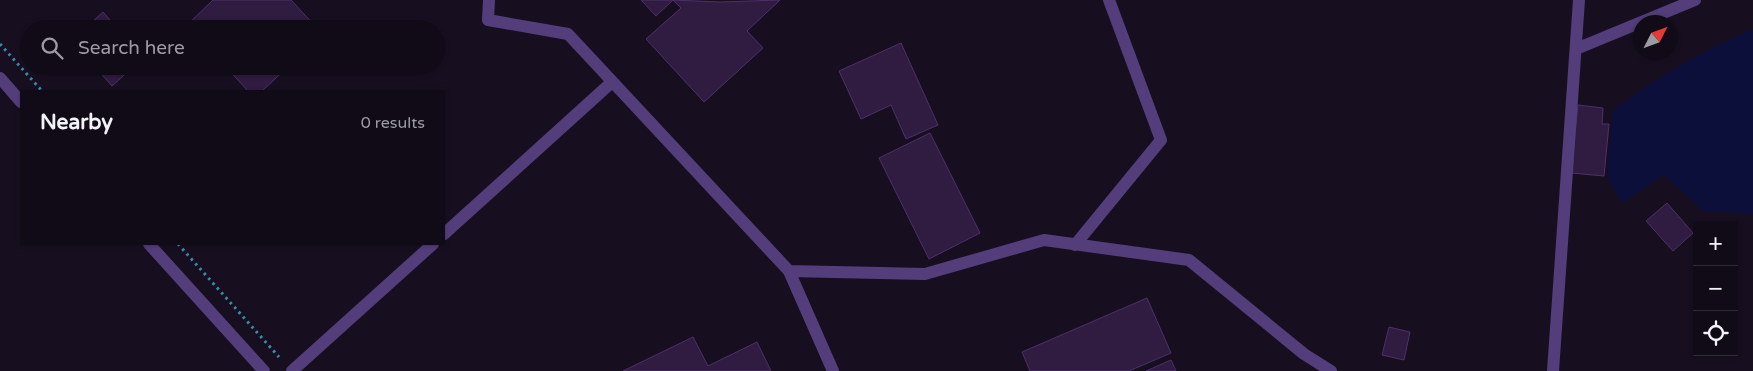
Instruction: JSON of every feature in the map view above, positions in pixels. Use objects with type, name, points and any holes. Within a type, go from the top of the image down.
[{"type":"street","points":[[489,0],[488,20],[568,34],[789,271],[833,371]]},
{"type":"street","points":[[1075,244],[1160,140],[1109,0]]},
{"type":"street","points":[[1553,371],[1579,0]]},
{"type":"street","points":[[1576,49],[1695,0]]},
{"type":"street","points":[[0,78],[20,101]]},
{"type":"street","points":[[445,233],[612,82]]},
{"type":"street","points":[[789,271],[925,274],[1044,240],[1189,260],[1304,354],[1331,371]]},
{"type":"street","points":[[150,245],[264,371]]},
{"type":"street","points":[[289,367],[432,245]]},
{"type":"path","points":[[0,44],[20,66]]},
{"type":"path","points":[[28,75],[41,90]]},
{"type":"path","points":[[179,245],[289,367]]},
{"type":"shaded area","points":[[1753,29],[1753,214],[1703,211],[1664,175],[1622,203],[1607,177],[1613,110],[1646,86],[1681,65]]},
{"type":"building","points":[[213,0],[291,0],[310,20],[192,20]]},
{"type":"building","points":[[641,0],[673,0],[656,16]]},
{"type":"building","points":[[673,0],[720,2],[780,0],[747,31],[763,48],[704,102],[646,39],[681,8]]},
{"type":"building","points":[[103,12],[110,20],[94,20]]},
{"type":"building","points":[[901,43],[938,125],[906,139],[891,105],[861,119],[839,71]]},
{"type":"building","points":[[102,75],[124,75],[112,86]]},
{"type":"building","points":[[233,75],[279,75],[263,90],[247,90]]},
{"type":"building","points":[[1578,105],[1603,108],[1602,124],[1609,124],[1604,176],[1571,173]]},
{"type":"building","points":[[930,133],[980,233],[929,259],[879,158]]},
{"type":"building","points":[[1667,203],[1693,233],[1673,251],[1646,221]]},
{"type":"building","points":[[1147,298],[1171,353],[1129,371],[1030,371],[1022,352]]},
{"type":"building","points":[[1389,327],[1410,332],[1404,360],[1382,355]]},
{"type":"building","points":[[693,337],[708,366],[757,342],[771,371],[623,371]]},
{"type":"building","points":[[1171,360],[1176,371],[1146,371]]}]
